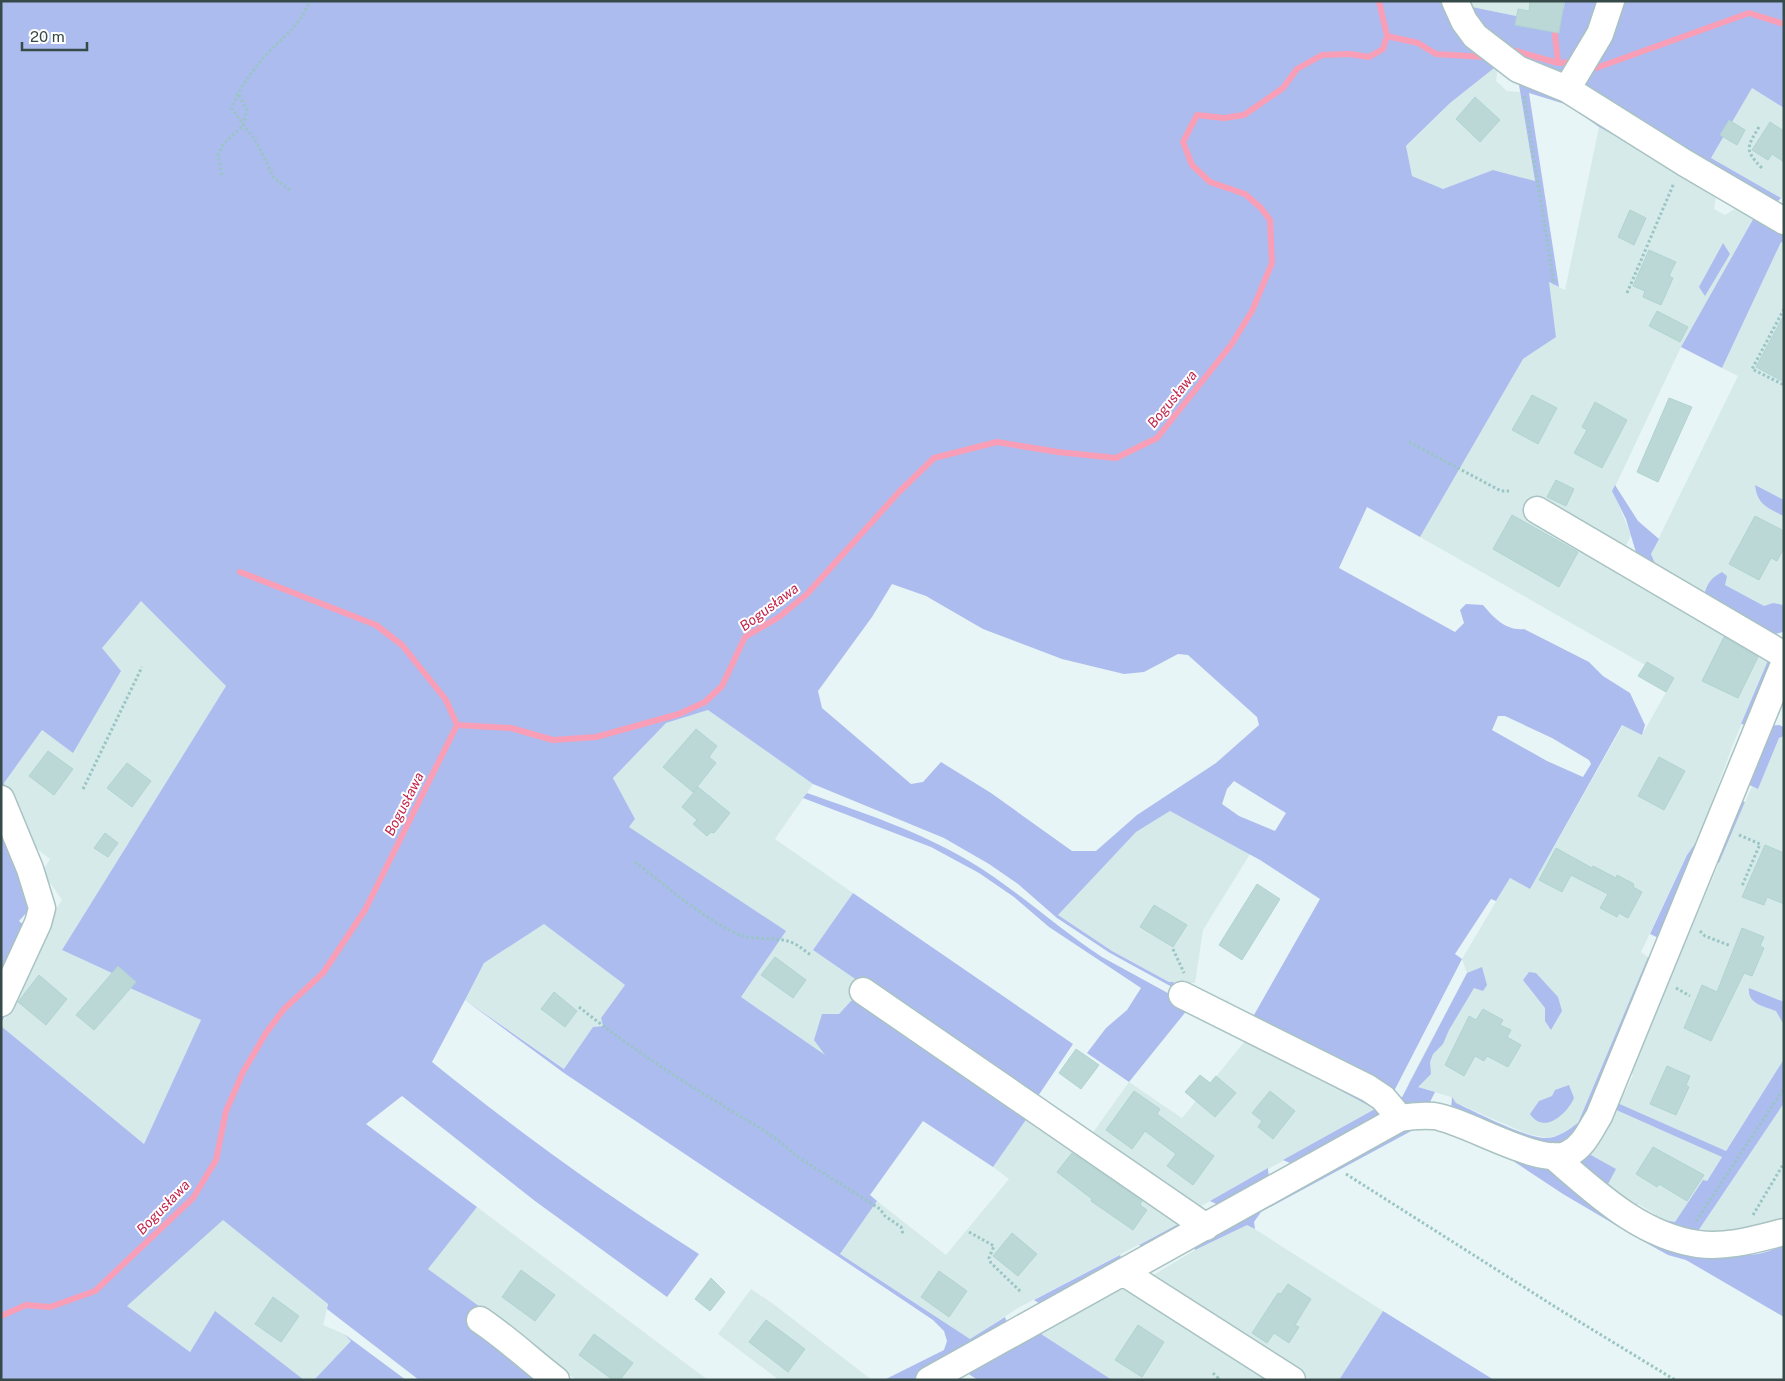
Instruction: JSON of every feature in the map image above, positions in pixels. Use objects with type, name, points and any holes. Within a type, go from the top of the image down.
[{"type":"street","points":[[1455,1],[1464,21],[1475,36],[1518,68],[1567,90],[1685,163],[1784,221]]},
{"type":"street","points":[[1567,90],[1600,34],[1610,1]]},
{"type":"street","points":[[1537,510],[1784,655]]},
{"type":"street","points":[[950,1376],[1123,1272],[1400,1118],[1416,1115],[1435,1116],[1461,1123],[1514,1146],[1553,1156],[1567,1154],[1583,1143],[1598,1116],[1774,717],[1784,664]]},
{"type":"street","points":[[1,799],[30,869],[42,908],[38,923],[1,1003]]},
{"type":"street","points":[[1183,986],[1368,1088],[1383,1098],[1400,1118]]},
{"type":"street","points":[[863,991],[1206,1227]]},
{"type":"street","points":[[1553,1156],[1618,1210],[1641,1223],[1684,1240],[1698,1244],[1721,1244],[1747,1241],[1784,1232]]},
{"type":"street","points":[[1123,1272],[1292,1380]]},
{"type":"street","points":[[480,1320],[509,1340],[532,1362],[556,1380]]},
{"type":"path","points":[[290,190],[274,178],[257,143],[232,109],[237,93],[266,55],[292,31],[310,1]]},
{"type":"path","points":[[1518,68],[1540,182],[1554,284]]},
{"type":"path","points":[[222,175],[218,155],[224,143],[243,126],[247,109],[237,93]]},
{"type":"path","points":[[1759,127],[1748,144],[1749,152],[1762,168]]},
{"type":"path","points":[[1627,293],[1676,180]]},
{"type":"path","points":[[1784,309],[1752,369],[1784,385]]},
{"type":"path","points":[[1409,442],[1501,491],[1509,491]]},
{"type":"path","points":[[83,789],[142,666]]},
{"type":"path","points":[[1740,828],[1738,834],[1760,844],[1742,886]]},
{"type":"path","points":[[635,862],[680,896],[739,934],[756,940],[779,940],[793,943],[812,956]]},
{"type":"path","points":[[1699,930],[1705,936],[1731,946]]},
{"type":"path","points":[[1173,949],[1183,986]]},
{"type":"path","points":[[1668,983],[1690,996]]},
{"type":"path","points":[[580,1007],[603,1026],[683,1080],[880,1209],[885,1216],[901,1227],[903,1234]]},
{"type":"path","points":[[1684,1240],[1784,1088]]},
{"type":"path","points":[[1335,1154],[1342,1170],[1352,1178],[1675,1380]]},
{"type":"path","points":[[1751,1220],[1784,1163]]},
{"type":"path","points":[[969,1232],[994,1246],[988,1258],[1022,1294]]},
{"type":"path","points":[[1212,1374],[1218,1378],[1217,1380]]},
{"type":"shaded area","points":[[1,1],[1448,1],[1456,22],[1467,38],[1498,65],[1450,103],[1406,146],[1412,176],[1443,189],[1493,170],[1535,181],[1519,85],[1539,86],[1563,97],[1717,192],[1599,127],[1568,105],[1529,93],[1559,287],[1549,282],[1556,337],[1523,359],[1420,537],[1367,507],[1339,568],[1455,632],[1464,623],[1460,610],[1466,604],[1483,605],[1496,619],[1506,626],[1524,629],[1589,662],[1603,676],[1630,693],[1645,725],[1642,735],[1622,725],[1530,889],[1510,878],[1496,901],[1491,899],[1455,954],[1462,959],[1390,1099],[1228,1013],[1227,998],[1229,1011],[1250,1022],[1320,899],[1260,860],[1170,811],[1136,832],[1058,915],[1112,951],[1169,982],[1174,982],[1172,987],[1110,953],[1057,918],[1018,884],[989,864],[944,838],[813,784],[708,710],[666,723],[613,778],[635,819],[629,827],[786,931],[741,997],[825,1055],[814,1040],[822,1014],[839,1014],[851,1001],[859,996],[1186,1218],[1186,1228],[1147,1250],[1139,1245],[1184,1221],[1030,1114],[993,1167],[923,1121],[870,1195],[877,1201],[840,1254],[970,1339],[1005,1317],[1007,1323],[1005,1328],[912,1380],[878,1380],[886,1379],[944,1350],[947,1341],[944,1331],[933,1320],[564,1073],[465,1000],[432,1062],[563,1162],[699,1254],[667,1297],[535,1201],[402,1096],[366,1124],[477,1207],[428,1269],[505,1325],[500,1326],[480,1313],[474,1317],[476,1326],[508,1347],[546,1380],[419,1380],[327,1309],[328,1304],[223,1220],[127,1306],[190,1352],[215,1311],[304,1380],[1,1380],[1,1026],[144,1144],[201,1020],[130,988],[112,973],[62,950],[226,686],[141,601],[102,648],[121,671],[73,753],[42,730],[4,783],[27,841],[12,848],[32,897],[28,911],[19,921],[41,940],[1,1024]],"holes":[[[892,584],[926,596],[983,629],[1062,659],[1124,674],[1144,672],[1178,654],[1188,655],[1257,717],[1259,725],[1216,763],[1137,815],[1096,851],[1072,851],[991,793],[941,762],[923,782],[911,784],[822,708],[818,691],[872,617]],[[1498,716],[1505,716],[1552,738],[1589,760],[1591,764],[1583,777],[1547,761],[1492,730]],[[1234,781],[1286,813],[1275,831],[1239,816],[1222,804],[1227,789]],[[544,924],[625,985],[601,1018],[603,1026],[593,1027],[564,1069],[465,1000],[484,963]]]},
{"type":"shaded area","points":[[1462,1],[1471,1],[1472,7],[1560,25],[1565,1],[1605,1],[1566,73],[1555,74],[1535,70],[1473,22]]},
{"type":"shaded area","points":[[1471,1],[1565,1],[1561,25],[1471,7]]},
{"type":"shaded area","points":[[1615,1],[1784,1],[1784,108],[1752,88],[1711,158],[1781,198],[1771,208],[1586,86],[1585,75]]},
{"type":"shaded area","points":[[1498,65],[1496,81],[1507,91],[1520,92],[1535,181],[1493,170],[1443,189],[1412,176],[1406,147],[1450,103]]},
{"type":"shaded area","points":[[1752,88],[1784,108],[1784,200],[1711,158]]},
{"type":"shaded area","points":[[1599,127],[1717,192],[1714,209],[1725,215],[1741,205],[1756,214],[1681,347],[1613,491],[1631,535],[1624,550],[1769,658],[1732,747],[1699,838],[1687,855],[1641,952],[1648,957],[1578,1123],[1559,1135],[1547,1138],[1528,1134],[1456,1103],[1451,1097],[1408,1084],[1467,973],[1462,959],[1510,878],[1530,889],[1623,725],[1642,735],[1674,678],[1647,662],[1645,665],[1420,537],[1523,359],[1556,336],[1548,282],[1565,290]]},
{"type":"shaded area","points":[[1756,214],[1784,229],[1784,243],[1781,242],[1722,368],[1681,347]]},
{"type":"shaded area","points":[[1781,242],[1784,243],[1784,619],[1765,632],[1657,568],[1651,554],[1738,376],[1722,368]]},
{"type":"shaded area","points":[[1723,243],[1730,254],[1705,296],[1699,287]]},
{"type":"shaded area","points":[[1615,485],[1638,521],[1659,539],[1651,554],[1657,568],[1704,596],[1710,581],[1722,572],[1727,576],[1725,585],[1764,606],[1773,603],[1784,605],[1783,632],[1768,636],[1638,559],[1626,519],[1612,491]]},
{"type":"shaded area","points":[[1755,485],[1784,500],[1784,516],[1764,505],[1758,497]]},
{"type":"shaded area","points":[[141,601],[226,686],[62,950],[112,973],[130,988],[201,1020],[144,1144],[1,1026],[41,940],[38,937],[62,900],[51,884],[40,876],[50,859],[27,841],[4,783],[42,730],[73,753],[101,648]]},
{"type":"shaded area","points":[[1769,658],[1775,662],[1752,726],[1741,724]]},
{"type":"shaded area","points":[[708,710],[813,784],[775,839],[853,893],[813,950],[867,987],[839,1014],[826,1057],[579,885],[602,865],[635,819],[613,778],[666,723]]},
{"type":"shaded area","points":[[1779,725],[1784,727],[1784,736],[1779,738],[1758,789],[1741,781],[1766,726]]},
{"type":"shaded area","points":[[1784,736],[1784,1059],[1676,1229],[1658,1222],[1655,1214],[1638,1204],[1630,1207],[1594,1183],[1589,1154],[1618,1094],[1625,1092],[1633,1075],[1629,1067],[1650,1025],[1752,786],[1758,789],[1779,738]]},
{"type":"shaded area","points":[[807,793],[890,823],[950,850],[986,872],[1102,957],[1387,1113],[1297,1166],[1283,1160],[1375,1109],[1188,1009],[1129,1082],[1087,1053],[1106,1028],[1127,1010],[1141,988],[1049,927],[1014,897],[979,873],[931,847],[803,798]]},
{"type":"shaded area","points":[[1737,799],[1745,802],[1719,863],[1711,861]]},
{"type":"shaded area","points":[[1170,811],[1250,854],[1203,930],[1195,983],[1169,982],[1112,951],[1057,915],[1136,832]]},
{"type":"shaded area","points":[[1699,838],[1663,940],[1650,934],[1687,855]]},
{"type":"shaded area","points":[[853,893],[1073,1044],[1034,1102],[813,950]]},
{"type":"shaded area","points":[[544,924],[625,985],[601,1018],[603,1026],[593,1027],[565,1069],[465,1000],[484,963]]},
{"type":"shaded area","points":[[1648,957],[1656,960],[1596,1106],[1570,1141],[1549,1148],[1451,1110],[1452,1097],[1456,1103],[1515,1130],[1547,1138],[1563,1133],[1578,1123]]},
{"type":"shaded area","points":[[1482,967],[1487,985],[1483,991],[1474,988],[1449,1030],[1443,1044],[1433,1054],[1430,1062],[1431,1074],[1418,1087],[1435,1092],[1426,1110],[1399,1103],[1467,973]]},
{"type":"shaded area","points":[[1529,972],[1536,973],[1558,997],[1562,1011],[1551,1030],[1545,1021],[1545,1008],[1523,980]]},
{"type":"shaded area","points":[[1749,988],[1784,1002],[1784,1025],[1776,1011],[1757,1004],[1751,998]]},
{"type":"shaded area","points":[[1246,1040],[1376,1109],[1196,1209],[1089,1138],[1129,1082],[1182,1118]]},
{"type":"shaded area","points":[[1784,1059],[1784,1103],[1694,1237],[1657,1226],[1656,1214],[1658,1222],[1664,1220],[1675,1222],[1703,1180],[1707,1181],[1722,1157],[1612,1108],[1589,1154],[1616,1169],[1608,1184],[1625,1198],[1627,1205],[1630,1207],[1638,1203],[1630,1210],[1582,1170],[1582,1161],[1615,1102],[1726,1151]]},
{"type":"shaded area","points":[[1569,1085],[1574,1098],[1561,1116],[1555,1120],[1542,1123],[1530,1114],[1539,1101],[1552,1096],[1555,1090]]},
{"type":"shaded area","points":[[1784,1103],[1784,1222],[1694,1237]]},
{"type":"shaded area","points":[[1030,1114],[1184,1221],[1018,1308],[970,1339],[840,1254],[877,1201],[946,1255],[1009,1179],[993,1167]]},
{"type":"shaded area","points":[[1423,1121],[1541,1165],[1717,1253],[1734,1255],[1760,1254],[1784,1244],[1784,1317],[1686,1260],[1668,1255],[1641,1240],[1563,1194],[1504,1155],[1432,1127],[1415,1129],[1261,1212],[1254,1222],[1255,1229],[1247,1225],[1195,1250],[1193,1244]]},
{"type":"shaded area","points":[[1268,1168],[1269,1180],[1223,1207],[1210,1201]]},
{"type":"shaded area","points":[[477,1207],[708,1380],[576,1380],[525,1341],[527,1338],[507,1323],[505,1325],[428,1269]]},
{"type":"shaded area","points":[[223,1219],[328,1304],[323,1325],[344,1334],[351,1341],[314,1380],[304,1380],[215,1312],[190,1352],[126,1306]]},
{"type":"shaded area","points":[[1247,1224],[1383,1311],[1339,1380],[1311,1380],[1150,1277],[1195,1250]]},
{"type":"shaded area","points":[[1120,1255],[1123,1263],[1042,1305],[1034,1300]]},
{"type":"shaded area","points":[[1128,1282],[1279,1380],[1112,1380],[1041,1334]]},
{"type":"shaded area","points":[[751,1289],[872,1380],[779,1380],[718,1334]]},
{"type":"shaded area","points":[[1383,1311],[1494,1380],[1339,1380]]},
{"type":"shaded area","points":[[1035,1330],[1112,1380],[978,1380],[970,1375],[967,1368]]},
{"type":"shaded area","points":[[344,1334],[406,1380],[314,1380],[351,1341]]},
{"type":"building","points":[[1530,1],[1564,1],[1559,33],[1515,25],[1518,9],[1529,11]]},
{"type":"building","points":[[1475,97],[1500,120],[1480,142],[1456,119]]},
{"type":"building","points":[[1729,120],[1745,130],[1737,145],[1720,135]]},
{"type":"building","points":[[1770,122],[1784,131],[1784,162],[1772,154],[1768,160],[1752,150]]},
{"type":"building","points":[[1630,210],[1646,218],[1634,245],[1618,237]]},
{"type":"building","points":[[1649,250],[1676,262],[1669,276],[1673,278],[1661,305],[1643,297],[1645,291],[1633,286]]},
{"type":"building","points":[[1657,311],[1688,327],[1680,342],[1649,326]]},
{"type":"building","points":[[1784,315],[1784,382],[1756,367]]},
{"type":"building","points":[[1532,395],[1557,408],[1538,444],[1512,430]]},
{"type":"building","points":[[1669,398],[1692,407],[1658,482],[1637,472]]},
{"type":"building","points":[[1595,402],[1627,420],[1602,468],[1574,453],[1587,430],[1582,427]]},
{"type":"building","points":[[1556,480],[1574,489],[1566,506],[1547,497]]},
{"type":"building","points":[[1512,515],[1578,552],[1559,587],[1493,549]]},
{"type":"building","points":[[1755,516],[1784,531],[1784,548],[1777,561],[1771,558],[1759,580],[1729,564]]},
{"type":"building","points":[[1724,637],[1758,657],[1738,698],[1702,681]]},
{"type":"building","points":[[1647,662],[1674,678],[1666,692],[1638,676]]},
{"type":"building","points":[[696,729],[717,746],[709,757],[716,763],[693,792],[663,767]]},
{"type":"building","points":[[48,751],[73,769],[54,795],[29,776]]},
{"type":"building","points":[[1659,757],[1685,771],[1664,810],[1638,796]]},
{"type":"building","points":[[127,763],[151,781],[132,807],[107,788]]},
{"type":"building","points":[[698,787],[730,813],[714,833],[711,832],[707,836],[693,824],[697,820],[682,807]]},
{"type":"building","points":[[105,833],[118,843],[108,857],[94,848]]},
{"type":"building","points":[[1765,845],[1784,853],[1784,904],[1767,897],[1764,905],[1742,897]]},
{"type":"building","points":[[1556,848],[1592,868],[1593,866],[1616,878],[1617,875],[1634,884],[1633,887],[1642,892],[1628,918],[1619,913],[1617,917],[1600,908],[1608,894],[1571,875],[1562,892],[1539,880]]},
{"type":"building","points":[[1257,884],[1280,899],[1242,960],[1219,945]]},
{"type":"building","points":[[1154,905],[1187,925],[1173,947],[1140,927]]},
{"type":"building","points":[[1742,928],[1764,937],[1760,946],[1764,948],[1752,976],[1744,973],[1711,1041],[1684,1028],[1702,985],[1717,992]]},
{"type":"building","points":[[775,957],[806,980],[793,998],[761,975]]},
{"type":"building","points":[[118,966],[136,982],[94,1030],[76,1015]]},
{"type":"building","points":[[39,975],[67,999],[46,1025],[18,1002]]},
{"type":"building","points":[[554,992],[577,1011],[565,1027],[541,1009]]},
{"type":"building","points":[[1483,1009],[1503,1020],[1500,1025],[1511,1030],[1507,1037],[1521,1045],[1508,1067],[1487,1056],[1484,1061],[1475,1056],[1464,1076],[1445,1065],[1469,1016],[1476,1020]]},
{"type":"building","points":[[1076,1049],[1099,1065],[1081,1089],[1059,1073]]},
{"type":"building","points":[[1667,1066],[1690,1076],[1686,1085],[1689,1087],[1676,1115],[1650,1104]]},
{"type":"building","points":[[1200,1075],[1210,1083],[1216,1076],[1236,1093],[1215,1117],[1185,1092]]},
{"type":"building","points":[[1134,1091],[1160,1109],[1157,1114],[1214,1156],[1193,1185],[1167,1166],[1176,1154],[1145,1131],[1132,1149],[1106,1130]]},
{"type":"building","points":[[1270,1091],[1295,1111],[1273,1139],[1258,1127],[1262,1121],[1252,1113]]},
{"type":"building","points":[[1653,1147],[1704,1175],[1687,1201],[1659,1184],[1657,1187],[1636,1174]]},
{"type":"building","points":[[1072,1153],[1142,1201],[1140,1205],[1147,1210],[1133,1230],[1091,1201],[1092,1199],[1057,1172]]},
{"type":"building","points":[[1012,1233],[1037,1254],[1018,1276],[993,1256]]},
{"type":"building","points":[[521,1270],[555,1295],[535,1321],[502,1297]]},
{"type":"building","points":[[939,1271],[967,1291],[949,1317],[921,1297]]},
{"type":"building","points":[[711,1278],[725,1292],[710,1311],[695,1299]]},
{"type":"building","points":[[1288,1284],[1311,1299],[1295,1325],[1299,1327],[1289,1343],[1274,1333],[1267,1343],[1252,1333],[1278,1293],[1281,1294]]},
{"type":"building","points":[[273,1297],[299,1316],[281,1342],[255,1324]]},
{"type":"building","points":[[766,1320],[805,1349],[788,1372],[749,1342]]},
{"type":"building","points":[[1138,1325],[1164,1342],[1142,1377],[1115,1360]]},
{"type":"building","points":[[594,1334],[633,1363],[620,1380],[613,1380],[579,1355]]},
{"type":"waterway","name":"Bogusława","points":[[1,1316],[26,1305],[50,1307],[95,1291],[193,1198],[216,1160],[226,1111],[243,1072],[266,1033],[284,1009],[323,973],[365,910],[457,725],[511,728],[553,740],[596,737],[679,714],[705,702],[722,686],[745,637],[779,617],[807,594],[899,492],[934,458],[997,442],[1058,452],[1116,458],[1157,438],[1231,345],[1252,311],[1272,263],[1270,220],[1261,208],[1245,194],[1210,182],[1192,165],[1183,142],[1197,115],[1224,118],[1244,115],[1283,88],[1297,69],[1322,55],[1350,54],[1369,57],[1383,49],[1387,36],[1379,1]]},
{"type":"waterway","points":[[1596,68],[1749,13],[1784,24]]},
{"type":"waterway","points":[[1554,25],[1558,63]]},
{"type":"waterway","points":[[1387,36],[1418,43],[1436,54],[1484,57]]},
{"type":"waterway","points":[[1512,50],[1558,63],[1573,62]]},
{"type":"waterway","points":[[240,572],[376,625],[402,645],[446,700],[457,725]]}]
